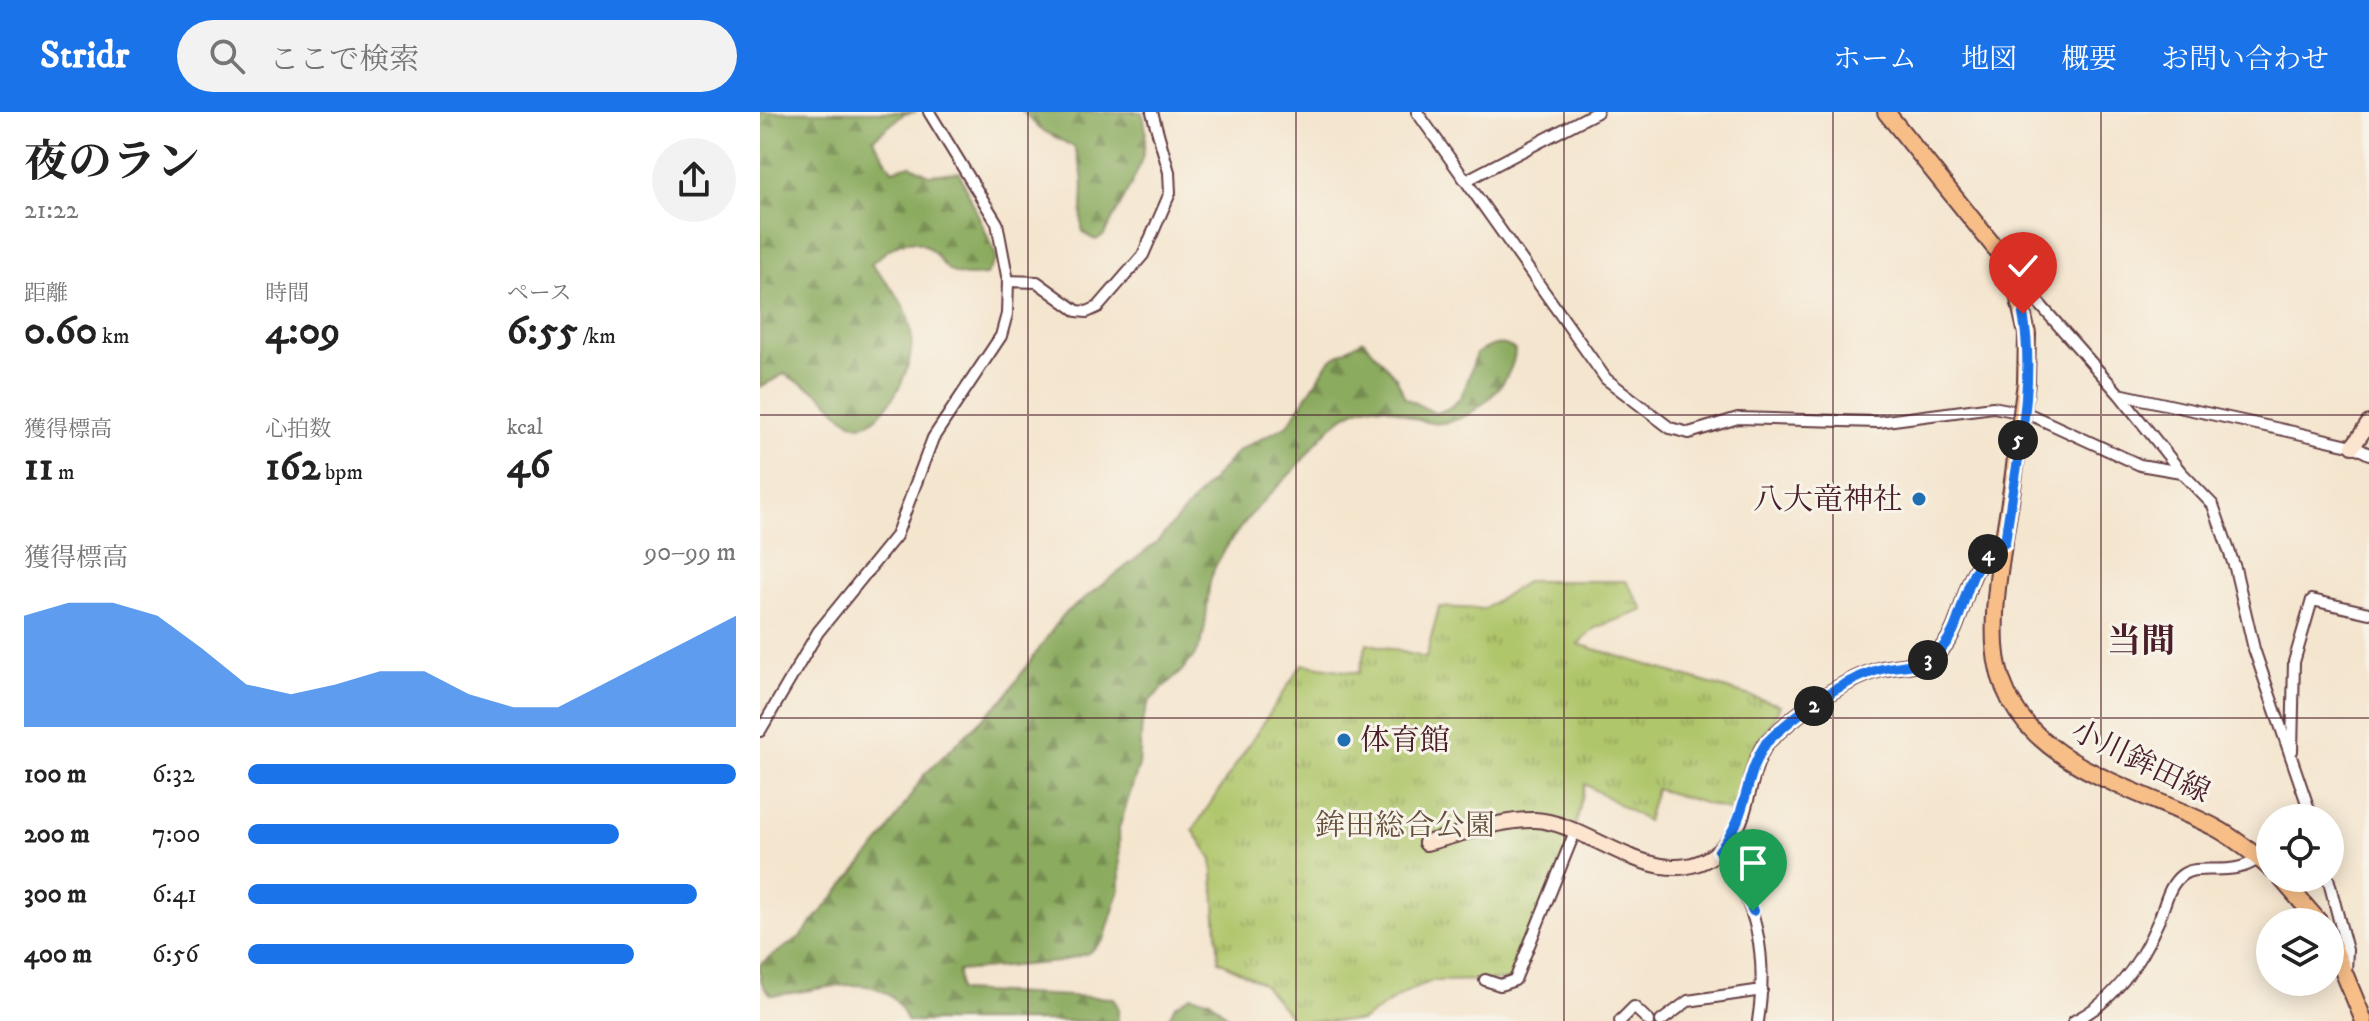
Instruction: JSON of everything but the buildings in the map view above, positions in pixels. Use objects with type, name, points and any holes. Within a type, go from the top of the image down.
[{"type":"main road","name":"小川鉾田線","points":[[1886,112],[1987,235],[2011,273],[2027,334],[2026,382],[1995,628],[1996,657],[2003,683],[2027,725],[2068,761],[2215,828],[2256,857]]},
{"type":"main road","points":[[2293,892],[2307,908]]},
{"type":"main road","points":[[2344,966],[2364,1021]]},
{"type":"street","points":[[760,731],[818,632],[896,536],[933,438],[1001,336],[1007,314],[1008,281],[997,223],[929,112]]},
{"type":"street","points":[[1008,281],[1037,282],[1077,311],[1087,312],[1098,307],[1143,255],[1170,193],[1169,172],[1152,112]]},
{"type":"street","points":[[1417,112],[1606,379],[1670,428],[1689,433],[1738,418],[1878,422],[1993,407],[2029,414],[2140,465],[2181,472]]},
{"type":"street","points":[[1467,180],[1597,112]]},
{"type":"street","points":[[2011,273],[2031,290],[2181,472],[2208,497],[2221,521],[2254,649],[2307,804]]},
{"type":"street","points":[[2119,394],[2353,446],[2369,454]]},
{"type":"street","points":[[2353,446],[2369,423]]},
{"type":"street","points":[[1426,843],[1538,820],[1641,861],[1669,866],[1682,866],[1719,851],[1738,826],[1758,756],[1766,743],[1849,683],[1881,669],[1927,661],[1935,655],[1952,635],[1970,579],[1989,552],[2005,543]]},
{"type":"street","points":[[2291,753],[2294,662],[2312,600],[2369,613]]},
{"type":"street","points":[[1485,980],[1500,985],[1515,980],[1574,834]]},
{"type":"street","points":[[1719,851],[1741,884],[1757,926],[1763,956],[1758,1021]]},
{"type":"street","points":[[2074,1021],[2103,1002],[2123,981],[2153,932],[2174,883],[2184,873],[2256,865]]},
{"type":"street","points":[[2332,892],[2347,950],[2346,970]]},
{"type":"street","points":[[1661,1021],[1688,1001],[1762,990]]},
{"type":"street","points":[[1620,1021],[1634,1007],[1649,1021]]},
{"type":"green space","points":[[760,112],[916,112],[904,114],[873,139],[892,170],[910,165],[929,175],[959,172],[997,258],[986,275],[962,275],[949,270],[924,245],[908,242],[892,247],[871,264],[904,308],[911,328],[911,342],[907,370],[901,383],[886,407],[866,424],[848,421],[817,392],[784,374],[760,387]]},
{"type":"green space","points":[[1023,112],[1142,112],[1145,144],[1141,160],[1104,235],[1096,240],[1082,228],[1083,179],[1074,147],[1040,129]]},
{"type":"green space","points":[[1363,340],[1396,377],[1405,398],[1435,413],[1460,398],[1477,353],[1496,345],[1506,345],[1515,350],[1508,374],[1500,386],[1467,415],[1442,423],[1429,423],[1382,406],[1369,406],[1338,421],[1232,538],[1212,574],[1205,624],[1197,652],[1185,668],[1149,702],[1142,723],[1139,765],[1119,828],[1120,888],[1104,940],[1088,953],[1059,962],[958,971],[959,991],[1113,998],[1118,1007],[1118,1021],[907,1021],[897,1003],[884,991],[867,986],[849,985],[772,995],[768,992],[762,982],[760,964],[800,937],[882,840],[924,775],[1004,698],[1063,615],[1155,544],[1239,450],[1288,425],[1330,360]]},
{"type":"green space","name":"鉾田総合公園","points":[[1527,581],[1626,581],[1644,610],[1595,628],[1578,644],[1780,705],[1748,760],[1735,812],[1656,789],[1647,821],[1585,784],[1574,834],[1515,980],[1432,981],[1406,992],[1361,1021],[1294,1021],[1262,983],[1219,961],[1212,859],[1193,830],[1302,664],[1359,673],[1367,643],[1426,658],[1439,607],[1484,609]]},
{"type":"green space","points":[[1191,996],[1210,1000],[1233,1021],[1167,1021],[1175,1006]]},
{"type":"place","name":"八大竜神社","points":[[1919,499]]},
{"type":"place","name":"体育館","points":[[1344,740]]},
{"type":"district","name":"当間","points":[[2141,640]]},
{"type":"route","points":[[1753,911],[1736,873],[1719,851],[1738,826],[1758,756],[1766,743],[1849,683],[1881,669],[1927,661],[1935,655],[1952,635],[1970,579],[1989,552],[2005,543],[2028,358],[2023,314]]}]
